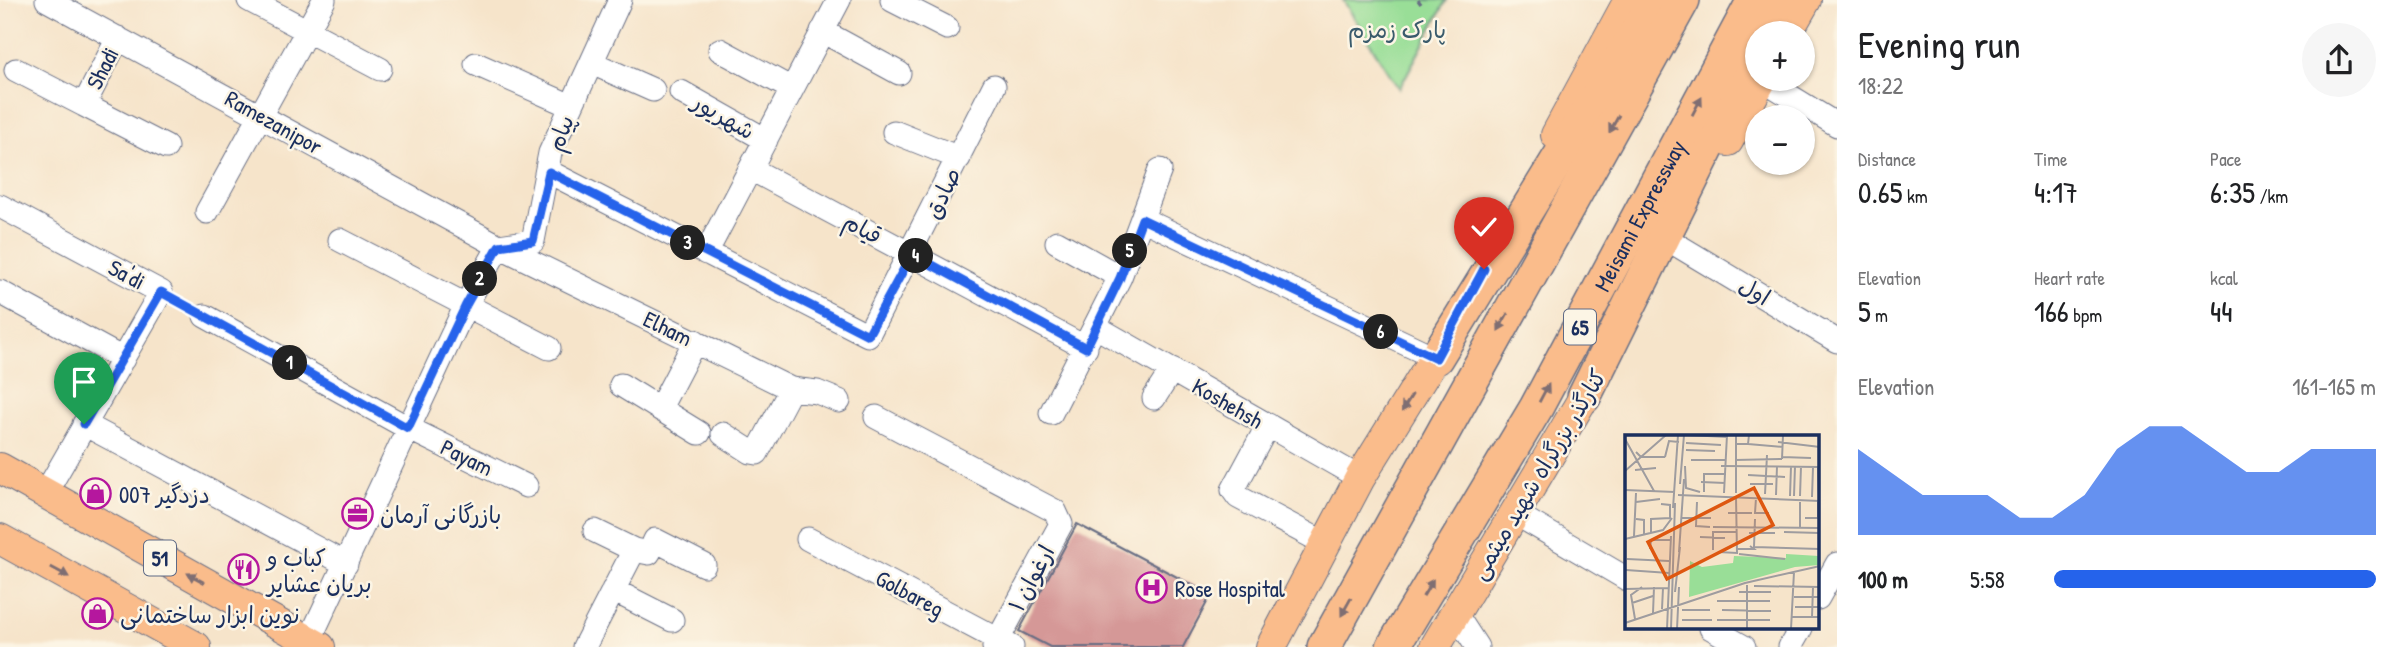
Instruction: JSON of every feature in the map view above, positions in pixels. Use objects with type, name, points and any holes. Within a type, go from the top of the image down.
[{"type":"highway","points":[[1436,358],[1656,0]]},
{"type":"highway","points":[[1324,647],[1683,0]]},
{"type":"highway","name":"Meisami Expressway","points":[[1393,647],[1536,408],[1754,0]]},
{"type":"highway","points":[[1769,21],[1779,0]]},
{"type":"highway","points":[[1584,397],[1745,72]]},
{"type":"main road","points":[[1271,647],[1360,478],[1436,358],[1629,0]]},
{"type":"main road","points":[[1794,21],[1806,0]]},
{"type":"main road","name":"کنارگذر بزرگراه شهید میثمی","points":[[1435,647],[1584,397],[1755,91]]},
{"type":"main road","name":"51","points":[[0,468],[314,644]]},
{"type":"main road","points":[[0,540],[178,643]]},
{"type":"street","name":"Ramezanipor","points":[[47,0],[499,246]]},
{"type":"street","points":[[249,0],[380,69]]},
{"type":"street","points":[[207,212],[324,0]]},
{"type":"street","points":[[549,172],[706,253],[839,0]]},
{"type":"street","points":[[891,0],[947,28]]},
{"type":"street","name":"پیام","points":[[499,246],[533,241],[549,172],[550,153],[592,63],[610,3]]},
{"type":"street","points":[[822,32],[899,73]]},
{"type":"street","name":"Shadi","points":[[16,70],[84,105],[118,38]]},
{"type":"street","points":[[720,50],[792,89]]},
{"type":"street","points":[[592,63],[653,90]]},
{"type":"street","points":[[476,64],[571,106]]},
{"type":"street","name":"صادق","points":[[706,253],[868,335],[912,254],[994,86]]},
{"type":"street","points":[[1782,91],[1837,125]]},
{"type":"street","name":"شهریور","points":[[681,92],[766,140]]},
{"type":"street","points":[[84,105],[166,147]]},
{"type":"street","points":[[894,132],[959,158]]},
{"type":"street","name":"قیام","points":[[751,169],[912,254],[1091,338]]},
{"type":"street","points":[[1051,413],[1120,278],[1160,170]]},
{"type":"street","name":"Sa'di","points":[[0,205],[161,292],[45,494]]},
{"type":"street","points":[[1142,219],[1436,358]]},
{"type":"street","points":[[340,240],[549,348]]},
{"type":"street","points":[[1057,242],[1120,278]]},
{"type":"street","name":"اول","points":[[1672,242],[1837,341]]},
{"type":"street","points":[[314,644],[346,565],[408,428],[466,305],[499,246]]},
{"type":"street","name":"Elham","points":[[499,246],[790,389],[817,392],[839,401]]},
{"type":"street","points":[[0,292],[123,359]]},
{"type":"street","name":"Payam","points":[[205,316],[408,428],[526,486]]},
{"type":"street","name":"Koshehsh","points":[[1091,338],[1172,370],[1360,478]]},
{"type":"street","points":[[660,408],[695,341]]},
{"type":"street","points":[[1154,398],[1172,370]]},
{"type":"street","points":[[621,384],[699,433]]},
{"type":"street","points":[[723,434],[757,453],[790,389]]},
{"type":"street","name":"ارغوان ۱","points":[[876,417],[1055,511],[1059,516],[1061,524],[1001,645]]},
{"type":"street","points":[[84,424],[346,565]]},
{"type":"street","points":[[1268,425],[1233,490],[1238,498],[1326,544]]},
{"type":"street","points":[[1516,514],[1625,578]]},
{"type":"street","points":[[595,531],[634,550],[649,554],[655,540],[704,565]]},
{"type":"street","name":"Golbareg","points":[[808,539],[1001,645]]},
{"type":"street","points":[[584,647],[634,550]]},
{"type":"street","points":[[1820,594],[1837,564]]},
{"type":"street","points":[[613,590],[672,620]]},
{"type":"street","points":[[1455,613],[1477,647]]},
{"type":"street","points":[[1714,630],[1744,647]]},
{"type":"street","points":[[1790,647],[1800,630]]},
{"type":"path","points":[[1418,0],[1424,8]]},
{"type":"green space","name":"پارک زمزم","points":[[1343,0],[1447,0],[1399,89]]},
{"type":"building","points":[[1077,524],[1211,595],[1183,647],[1050,647],[1019,631]]},
{"type":"place","name":"دزدگیر 007","points":[[96,494]]},
{"type":"place","name":"بازرگانی آرمان","points":[[357,514]]},
{"type":"place","name":"کباب و بریان عشایر","points":[[244,570]]},
{"type":"place","name":"Rose Hospital","points":[[1152,588]]},
{"type":"place","name":"نوین ابزار ساختمانی","points":[[97,614]]},
{"type":"route","points":[[84,424],[161,292],[408,428],[466,305],[499,246],[533,241],[549,172],[868,335],[912,254],[1086,348],[1120,278],[1142,219],[1436,358],[1484,269]]}]
